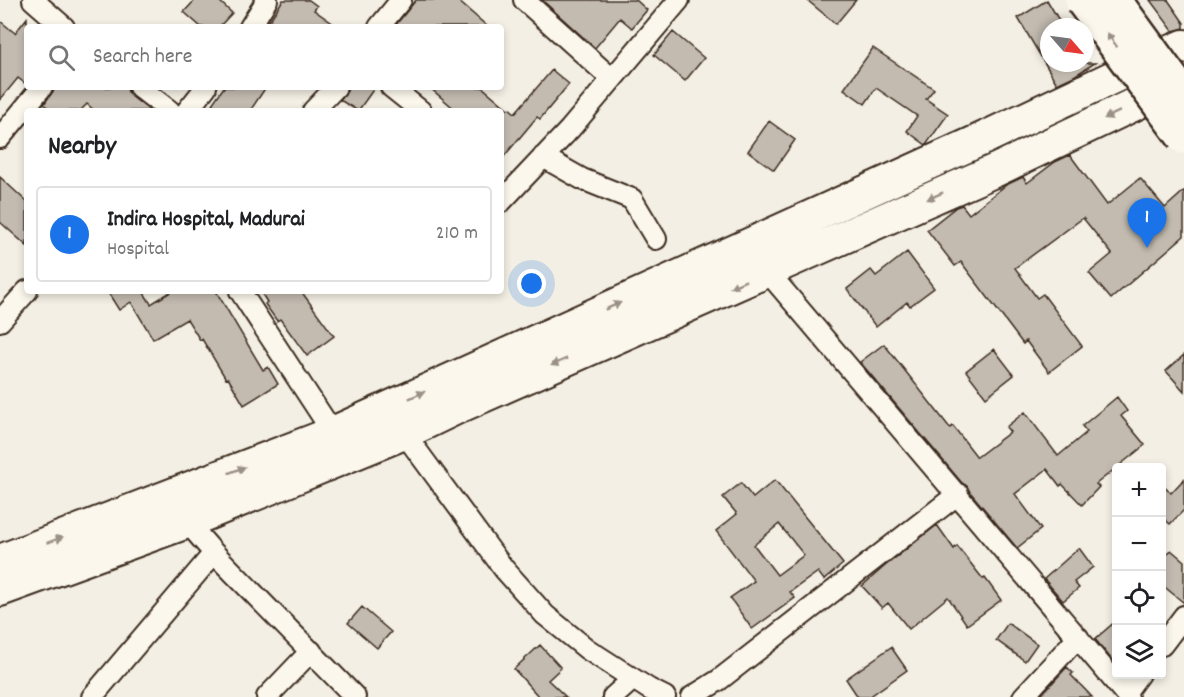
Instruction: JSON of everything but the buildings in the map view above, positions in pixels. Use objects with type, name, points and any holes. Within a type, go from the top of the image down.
[{"type":"highway","points":[[1082,0],[1184,137]]},
{"type":"highway","points":[[1113,0],[1184,96]]},
{"type":"main road","points":[[0,590],[187,522],[340,444],[967,146],[1184,46]]},
{"type":"main road","points":[[0,561],[340,444],[405,433],[458,407],[996,170],[1184,81]]},
{"type":"street","points":[[33,0],[61,24]]},
{"type":"street","points":[[252,24],[267,0]]},
{"type":"street","points":[[381,24],[401,0]]},
{"type":"street","points":[[524,0],[612,79]]},
{"type":"street","points":[[508,180],[543,157],[570,129],[679,0]]},
{"type":"street","points":[[25,108],[40,90]]},
{"type":"street","points":[[143,90],[166,108]]},
{"type":"street","points":[[189,108],[204,90]]},
{"type":"street","points":[[316,108],[333,90]]},
{"type":"street","points":[[395,90],[417,108]]},
{"type":"street","points":[[0,138],[24,109]]},
{"type":"street","points":[[543,157],[582,179],[632,199],[656,239]]},
{"type":"street","points":[[767,271],[1127,695],[1137,679]]},
{"type":"street","points":[[0,321],[24,294]]},
{"type":"street","points":[[242,294],[340,444]]},
{"type":"street","points":[[405,433],[504,569],[545,615],[587,649],[665,697]]},
{"type":"street","points":[[692,697],[719,680],[958,494]]},
{"type":"street","points":[[187,522],[214,553],[355,697]]},
{"type":"street","points":[[92,697],[214,553]]},
{"type":"street","points":[[1166,639],[1184,616]]},
{"type":"street","points":[[1023,697],[1078,637]]},
{"type":"street","points":[[267,697],[311,651]]},
{"type":"street","points":[[613,697],[633,679]]},
{"type":"waterway","points":[[931,179],[1025,136]]},
{"type":"place","name":"Indira Hospital, Madurai","points":[[1147,248]]}]
